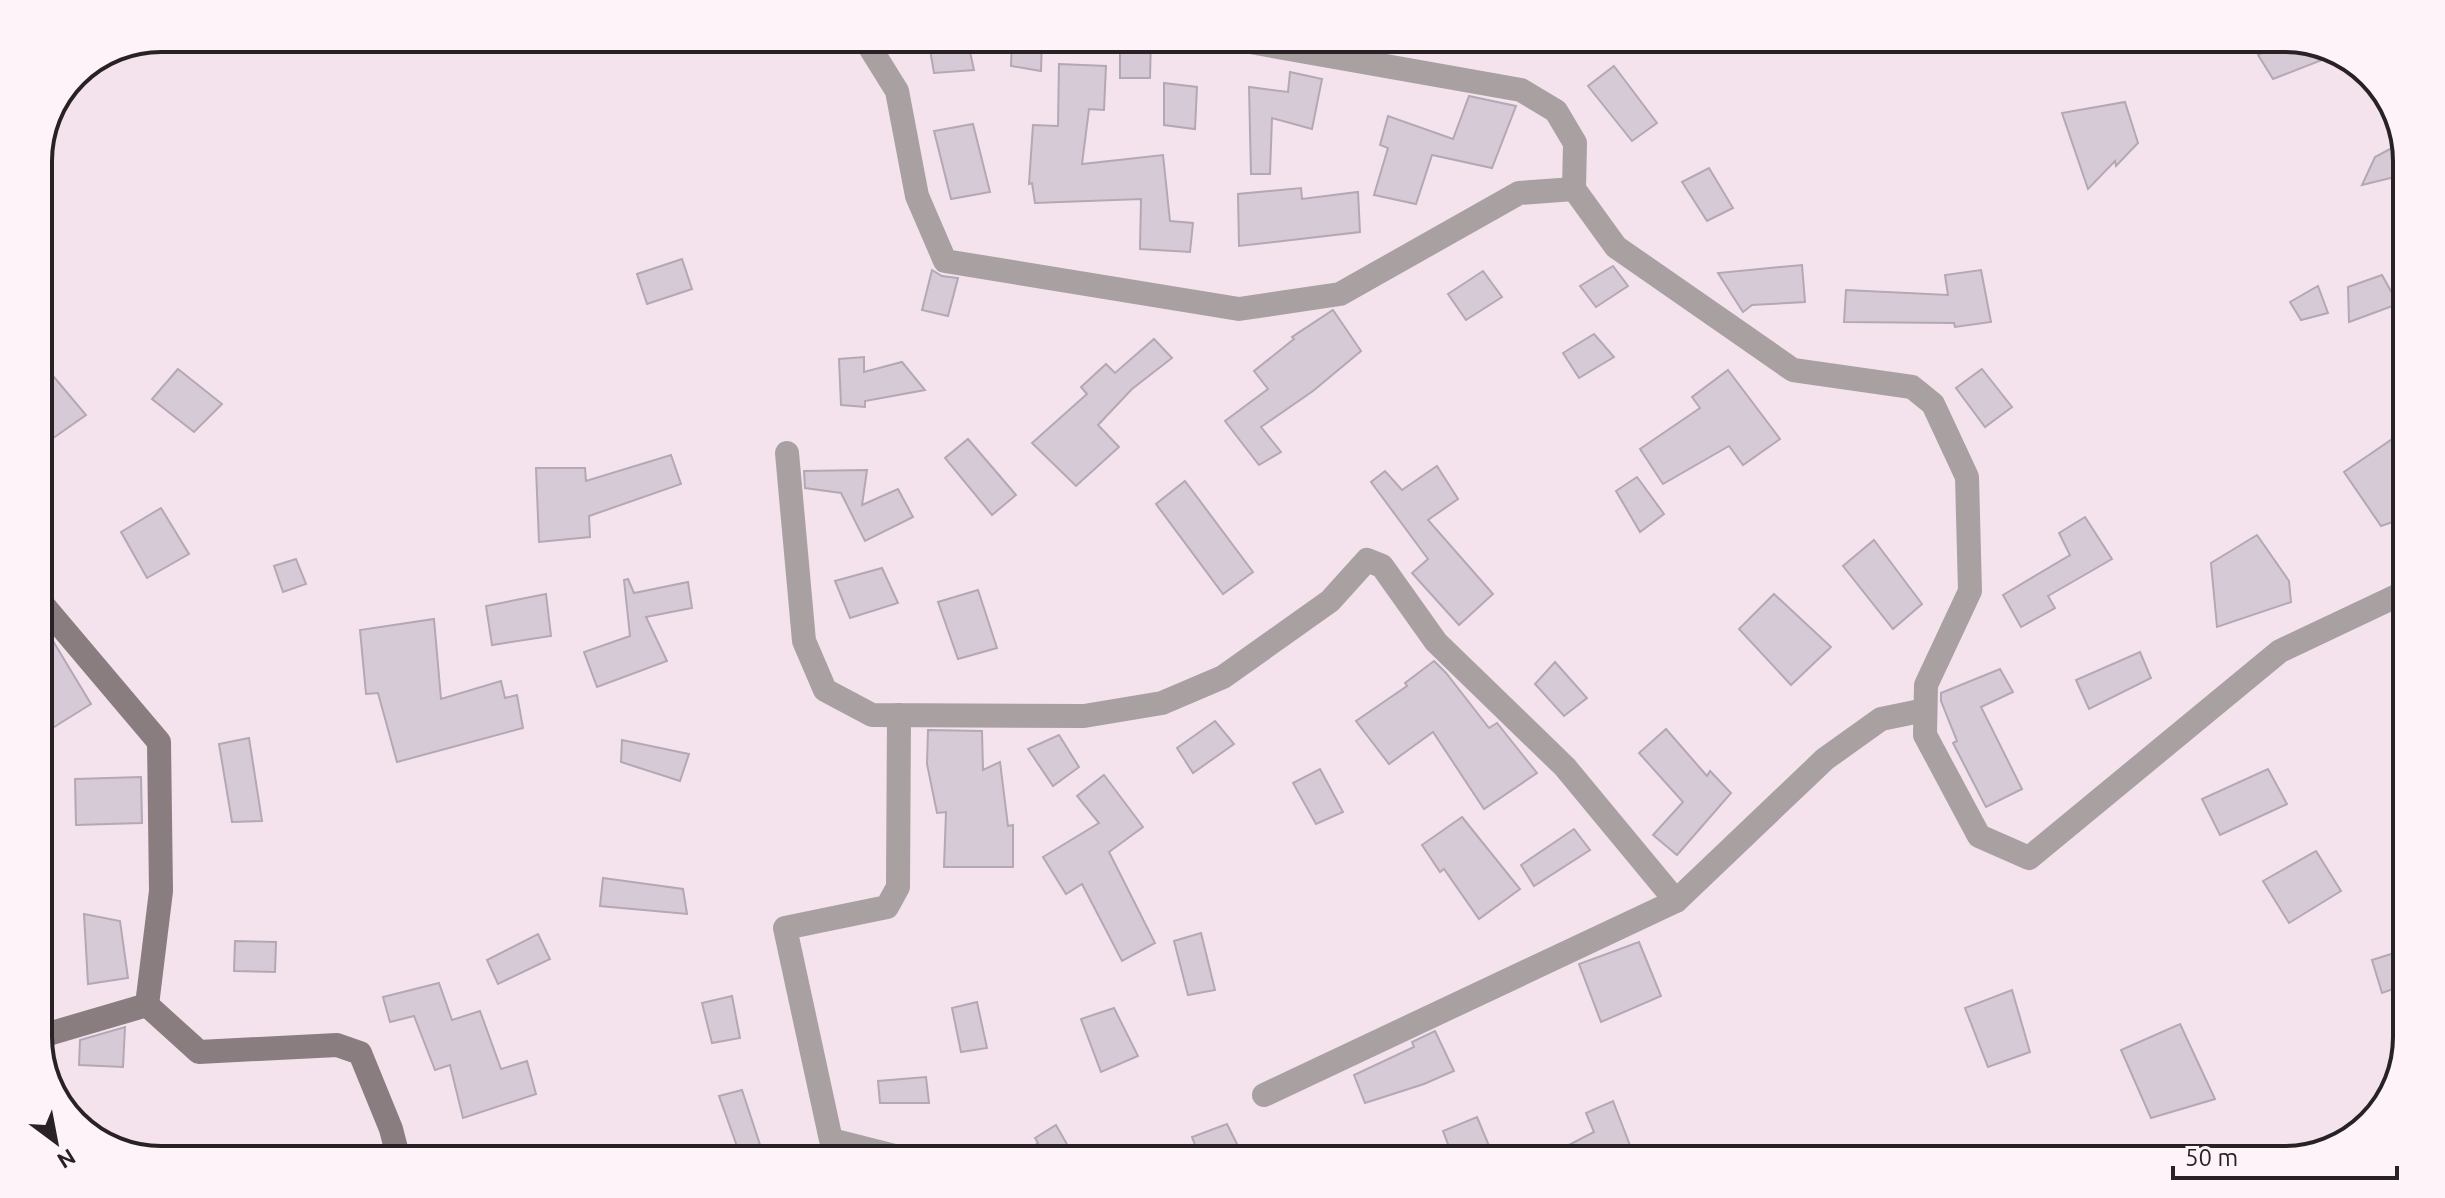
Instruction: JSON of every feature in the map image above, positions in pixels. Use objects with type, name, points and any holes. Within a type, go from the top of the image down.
[{"type":"street","points":[[873,52],[897,91],[917,196],[945,261],[1239,309],[1340,294],[1519,193],[1574,189]]},
{"type":"street","points":[[1307,52],[1521,90],[1556,111],[1575,143],[1574,189],[1616,247],[1793,370],[1912,387],[1933,404],[1967,477],[1970,591],[1926,685],[1925,735],[1979,836],[2029,858],[2280,651],[2393,598]]},
{"type":"street","points":[[787,453],[804,641],[825,690],[872,715],[1084,716],[1162,703],[1223,677],[1330,601],[1367,560],[1382,566],[1436,642],[1565,767],[1676,901]]},
{"type":"street","points":[[52,619],[159,742],[161,891],[147,1005]]},
{"type":"street","points":[[1264,1095],[1676,901],[1825,759],[1881,719],[1925,710]]},
{"type":"street","points":[[855,1146],[831,1140],[785,928],[887,907],[898,887],[899,715]]},
{"type":"street","points":[[52,1033],[147,1005]]},
{"type":"street","points":[[147,1005],[199,1052],[337,1045],[360,1053],[395,1146]]},
{"type":"building","points":[[930,52],[970,52],[974,70],[934,73]]},
{"type":"building","points":[[1012,52],[1042,52],[1041,71],[1011,66]]},
{"type":"building","points":[[1120,52],[1151,52],[1150,78],[1120,78]]},
{"type":"building","points":[[2284,52],[2323,60],[2273,79],[2258,55]]},
{"type":"building","points":[[1059,64],[1106,66],[1104,110],[1089,109],[1082,164],[1163,155],[1170,221],[1193,223],[1190,252],[1140,249],[1141,199],[1035,203],[1032,183],[1029,184],[1033,125],[1058,126]]},
{"type":"building","points":[[1614,66],[1657,123],[1632,141],[1588,86]]},
{"type":"building","points":[[1290,72],[1322,79],[1312,129],[1272,118],[1270,174],[1251,174],[1249,87],[1288,92]]},
{"type":"building","points":[[1164,83],[1197,87],[1195,129],[1164,125]]},
{"type":"building","points":[[1469,96],[1516,106],[1492,168],[1432,155],[1416,204],[1374,195],[1388,148],[1380,145],[1388,116],[1453,139]]},
{"type":"building","points":[[2125,102],[2138,143],[2088,189],[2062,113]]},
{"type":"building","points":[[973,124],[990,192],[951,199],[934,131]]},
{"type":"building","points":[[2392,148],[2393,177],[2362,185],[2375,157]]},
{"type":"building","points":[[1709,168],[1733,208],[1707,221],[1682,182]]},
{"type":"building","points":[[1301,188],[1302,199],[1358,192],[1360,232],[1239,246],[1238,194]]},
{"type":"building","points":[[682,259],[692,289],[647,304],[637,274]]},
{"type":"building","points":[[1802,265],[1805,302],[1752,305],[1743,312],[1718,273]]},
{"type":"building","points":[[1613,266],[1628,286],[1596,307],[1580,286]]},
{"type":"building","points":[[932,270],[942,276],[958,278],[948,316],[922,310]]},
{"type":"building","points":[[1981,270],[1991,322],[1955,327],[1954,323],[1844,322],[1846,290],[1948,295],[1945,275]]},
{"type":"building","points":[[1483,271],[1502,297],[1466,320],[1448,294]]},
{"type":"building","points":[[2382,275],[2393,295],[2393,306],[2349,322],[2348,287]]},
{"type":"building","points":[[2318,286],[2328,313],[2301,320],[2290,302]]},
{"type":"building","points":[[1333,310],[1361,351],[1313,391],[1261,427],[1281,452],[1259,465],[1225,421],[1268,389],[1254,371],[1294,339],[1292,337]]},
{"type":"building","points":[[1594,334],[1614,357],[1579,378],[1563,353]]},
{"type":"building","points":[[1154,339],[1172,358],[1132,389],[1098,425],[1119,447],[1076,486],[1032,443],[1087,394],[1081,387],[1106,364],[1115,373]]},
{"type":"building","points":[[864,357],[864,372],[902,362],[925,390],[865,401],[865,407],[841,405],[839,359]]},
{"type":"building","points":[[178,369],[222,404],[194,432],[152,399]]},
{"type":"building","points":[[1982,369],[2012,407],[1985,427],[1956,388]]},
{"type":"building","points":[[1728,370],[1780,439],[1743,465],[1729,446],[1663,484],[1640,449],[1700,408],[1692,397]]},
{"type":"building","points":[[52,375],[86,415],[52,439]]},
{"type":"building","points":[[968,439],[1016,495],[992,515],[945,458]]},
{"type":"building","points":[[2393,439],[2393,522],[2381,526],[2344,472]]},
{"type":"building","points":[[671,455],[681,484],[589,516],[590,537],[539,542],[536,468],[585,468],[586,481]]},
{"type":"building","points":[[1437,466],[1458,499],[1428,520],[1493,594],[1459,625],[1412,573],[1428,559],[1371,482],[1385,471],[1402,490]]},
{"type":"building","points":[[867,470],[862,505],[898,489],[913,517],[865,541],[841,493],[805,488],[804,471]]},
{"type":"building","points":[[1637,477],[1664,514],[1640,532],[1616,491]]},
{"type":"building","points":[[1185,481],[1253,572],[1223,594],[1156,504]]},
{"type":"building","points":[[161,508],[189,554],[147,578],[121,532]]},
{"type":"building","points":[[2085,517],[2112,559],[2048,596],[2055,608],[2021,627],[2003,595],[2070,555],[2059,533]]},
{"type":"building","points":[[2257,535],[2289,581],[2291,602],[2217,627],[2211,563]]},
{"type":"building","points":[[1874,540],[1922,604],[1893,629],[1843,566]]},
{"type":"building","points":[[296,559],[306,584],[283,592],[274,566]]},
{"type":"building","points":[[882,568],[898,603],[850,618],[835,581]]},
{"type":"building","points":[[628,579],[634,593],[688,582],[692,608],[646,617],[667,661],[597,687],[584,652],[630,636],[624,580]]},
{"type":"building","points":[[978,590],[997,648],[958,659],[938,602]]},
{"type":"building","points":[[546,594],[551,636],[492,645],[486,606]]},
{"type":"building","points":[[1774,594],[1831,647],[1791,685],[1739,629]]},
{"type":"building","points":[[434,619],[441,699],[501,681],[505,698],[517,695],[523,728],[397,762],[378,693],[366,694],[360,630]]},
{"type":"building","points":[[52,639],[91,704],[52,728]]},
{"type":"building","points":[[2140,652],[2151,678],[2089,709],[2076,680]]},
{"type":"building","points":[[1434,661],[1489,728],[1497,723],[1537,773],[1484,809],[1433,732],[1389,764],[1356,721],[1407,686],[1405,683]]},
{"type":"building","points":[[1555,662],[1587,698],[1564,716],[1535,684]]},
{"type":"building","points":[[2000,669],[2013,692],[1981,707],[2022,789],[1986,807],[1953,743],[1957,741],[1941,701],[1941,693]]},
{"type":"building","points":[[1215,721],[1234,744],[1193,773],[1177,748]]},
{"type":"building","points":[[1666,729],[1707,776],[1710,771],[1731,793],[1677,855],[1653,835],[1683,802],[1639,753]]},
{"type":"building","points":[[928,730],[982,731],[983,770],[1000,762],[1008,826],[1013,825],[1013,867],[944,867],[946,812],[937,813],[927,764]]},
{"type":"building","points":[[1059,735],[1079,767],[1053,786],[1028,749]]},
{"type":"building","points":[[249,738],[262,821],[232,822],[219,744]]},
{"type":"building","points":[[622,740],[689,754],[680,781],[621,762]]},
{"type":"building","points":[[1320,769],[1343,812],[1316,824],[1293,783]]},
{"type":"building","points":[[2268,769],[2287,804],[2220,835],[2202,799]]},
{"type":"building","points":[[1104,775],[1143,827],[1109,852],[1155,943],[1122,961],[1082,884],[1066,894],[1043,857],[1099,823],[1077,796]]},
{"type":"building","points":[[141,777],[142,823],[76,825],[75,779]]},
{"type":"building","points":[[1462,817],[1520,889],[1479,919],[1444,869],[1440,872],[1422,845]]},
{"type":"building","points":[[1574,829],[1590,850],[1534,886],[1521,865]]},
{"type":"building","points":[[2316,851],[2341,891],[2289,923],[2263,881]]},
{"type":"building","points":[[603,878],[683,889],[687,914],[600,906]]},
{"type":"building","points":[[84,914],[120,921],[128,978],[88,984]]},
{"type":"building","points":[[1201,933],[1215,990],[1188,995],[1174,941]]},
{"type":"building","points":[[538,934],[550,959],[498,984],[487,960]]},
{"type":"building","points":[[235,941],[276,942],[275,972],[234,971]]},
{"type":"building","points":[[1639,942],[1661,996],[1601,1022],[1579,964]]},
{"type":"building","points":[[2393,953],[2393,989],[2382,993],[2372,960]]},
{"type":"building","points":[[439,983],[452,1020],[480,1011],[501,1069],[527,1061],[536,1094],[463,1118],[450,1065],[435,1070],[414,1016],[390,1022],[383,997]]},
{"type":"building","points":[[2012,990],[2030,1052],[1988,1067],[1965,1008]]},
{"type":"building","points":[[732,996],[740,1038],[712,1043],[702,1003]]},
{"type":"building","points":[[977,1002],[987,1048],[961,1052],[952,1008]]},
{"type":"building","points":[[1114,1008],[1138,1056],[1101,1072],[1081,1019]]},
{"type":"building","points":[[2180,1024],[2215,1099],[2151,1118],[2121,1050]]},
{"type":"building","points":[[125,1027],[123,1067],[79,1065],[80,1040]]},
{"type":"building","points":[[1435,1031],[1454,1071],[1365,1103],[1354,1075],[1414,1047],[1412,1042]]},
{"type":"building","points":[[926,1077],[929,1103],[880,1103],[878,1081]]},
{"type":"building","points":[[742,1090],[760,1146],[737,1146],[719,1096]]},
{"type":"building","points":[[1613,1101],[1630,1146],[1567,1146],[1594,1132],[1586,1113]]},
{"type":"building","points":[[1477,1117],[1489,1146],[1449,1146],[1443,1131]]},
{"type":"building","points":[[1227,1124],[1238,1146],[1196,1146],[1192,1137]]},
{"type":"building","points":[[1056,1125],[1068,1146],[1034,1146],[1038,1143],[1035,1138]]}]
